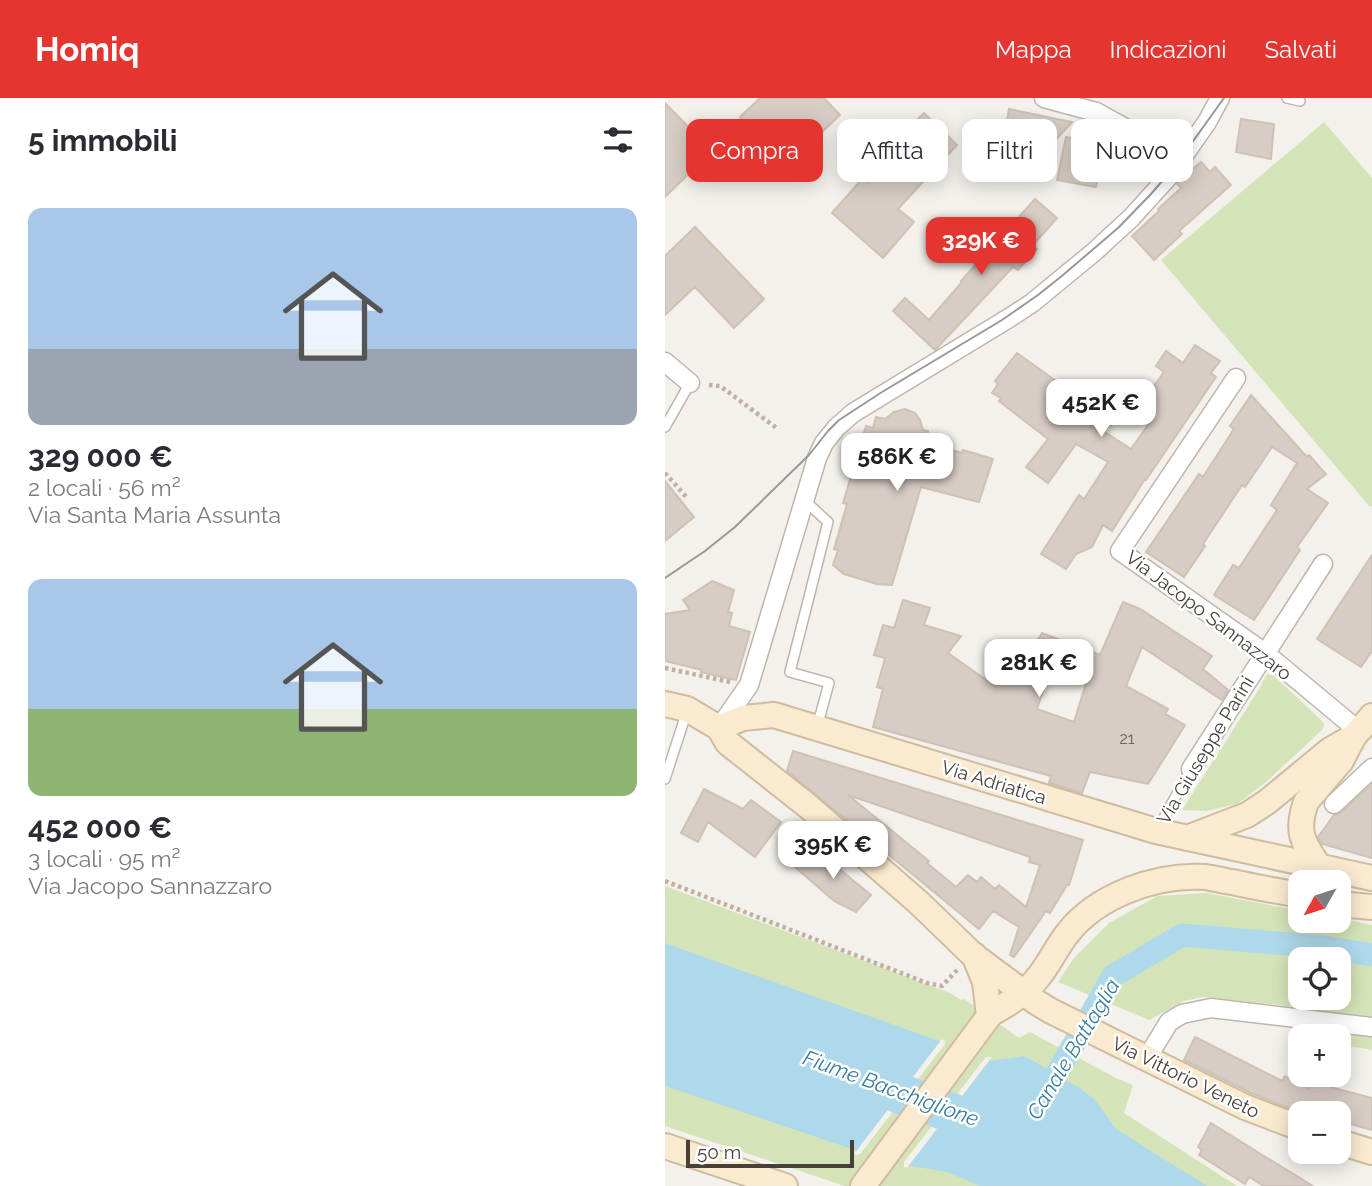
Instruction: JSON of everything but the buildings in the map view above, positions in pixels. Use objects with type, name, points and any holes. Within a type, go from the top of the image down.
[{"type":"main road","points":[[676,707],[719,728]]},
{"type":"main road","name":"Via Adriatica","points":[[719,728],[743,718],[774,715],[1156,831],[1313,870]]},
{"type":"main road","name":"Via Vittorio Veneto","points":[[719,728],[728,743],[819,815],[918,902],[968,960],[1024,992],[1051,1012],[1245,1107],[1288,1123]]},
{"type":"main road","points":[[1187,838],[1247,815],[1361,728]]},
{"type":"main road","points":[[1326,870],[1304,844],[1301,820],[1303,811],[1306,802],[1341,761],[1361,728]]},
{"type":"main road","name":"Via Adriatica","points":[[1351,876],[1372,878]]},
{"type":"main road","points":[[866,1182],[985,1022],[1039,977],[1067,934],[1090,912],[1146,884],[1175,878],[1206,877],[1288,893]]},
{"type":"main road","points":[[1351,905],[1372,906]]},
{"type":"main road","points":[[968,960],[985,982],[985,1022]]},
{"type":"main road","points":[[665,1146],[785,1186]]},
{"type":"main road","points":[[1351,1146],[1372,1152]]},
{"type":"street","points":[[1044,98],[1096,112],[1109,119]]},
{"type":"street","points":[[1193,143],[1220,98]]},
{"type":"street","points":[[719,728],[749,685],[817,458],[824,443],[841,422],[1032,303],[1131,218],[1164,182]]},
{"type":"street","points":[[665,362],[689,383]]},
{"type":"street","name":"Via Jacopo Sannazzaro","points":[[1236,378],[1120,551],[1265,653],[1337,713],[1361,728]]},
{"type":"street","name":"Via Giuseppe Parini","points":[[1191,769],[1323,564]]},
{"type":"street","points":[[1333,804],[1372,768]]},
{"type":"street","points":[[1138,1054],[1169,1022],[1182,1014],[1211,1008],[1372,1027]]},
{"type":"lane","points":[[1287,98],[1300,100]]},
{"type":"lane","points":[[665,427],[689,383]]},
{"type":"lane","points":[[804,500],[828,522],[790,672],[828,683],[817,728]]},
{"type":"lane","points":[[665,779],[676,707]]},
{"type":"lane","name":"Via Giuseppe Parini","points":[[1156,831],[1191,769]]},
{"type":"path","points":[[689,383],[720,387],[778,429]]},
{"type":"path","points":[[665,473],[688,499]]},
{"type":"path","points":[[665,668],[738,684]]},
{"type":"path","points":[[665,881],[927,983],[942,986],[968,960]]},
{"type":"green space","points":[[1324,122],[1372,178],[1370,507],[1161,260]]},
{"type":"green space","points":[[1267,674],[1274,676],[1319,718],[1324,724],[1323,729],[1266,782],[1237,804],[1207,811],[1182,810],[1259,689]]},
{"type":"green space","points":[[665,886],[950,993],[961,1000],[964,999],[1019,1038],[1030,1032],[1133,1085],[1124,1113],[1237,1186],[845,1186],[665,1126]]},
{"type":"green space","points":[[1207,893],[1288,909],[1288,933],[1351,933],[1351,921],[1372,925],[1372,1050],[1351,1046],[1351,1024],[1322,1024],[1315,1010],[1351,1010],[1351,947],[1288,947],[1288,1006],[1203,997],[1184,1001],[1149,1020],[1058,982],[1073,959],[1109,923],[1157,896]]},
{"type":"water","points":[[665,943],[942,1042],[858,1151],[665,1086]]},
{"type":"water","points":[[1025,1056],[1095,1100],[1116,1129],[1207,1186],[980,1186],[947,1172],[906,1165],[987,1061]]},
{"type":"pier","points":[[942,1039],[945,1044],[861,1153],[854,1154]]},
{"type":"pier","points":[[986,1057],[992,1057],[907,1168],[904,1167],[904,1162]]},
{"type":"waterway","name":"Canale Battaglia","points":[[1040,1103],[1113,976],[1182,935],[1324,947],[1372,955]]},
{"type":"waterway","name":"Fiume Bacchiglione","points":[[851,1075],[999,1129]]},
{"type":"tram line","points":[[665,578],[735,527],[809,455],[839,420],[1002,320],[1038,295],[1118,228],[1176,165],[1224,98]]}]
